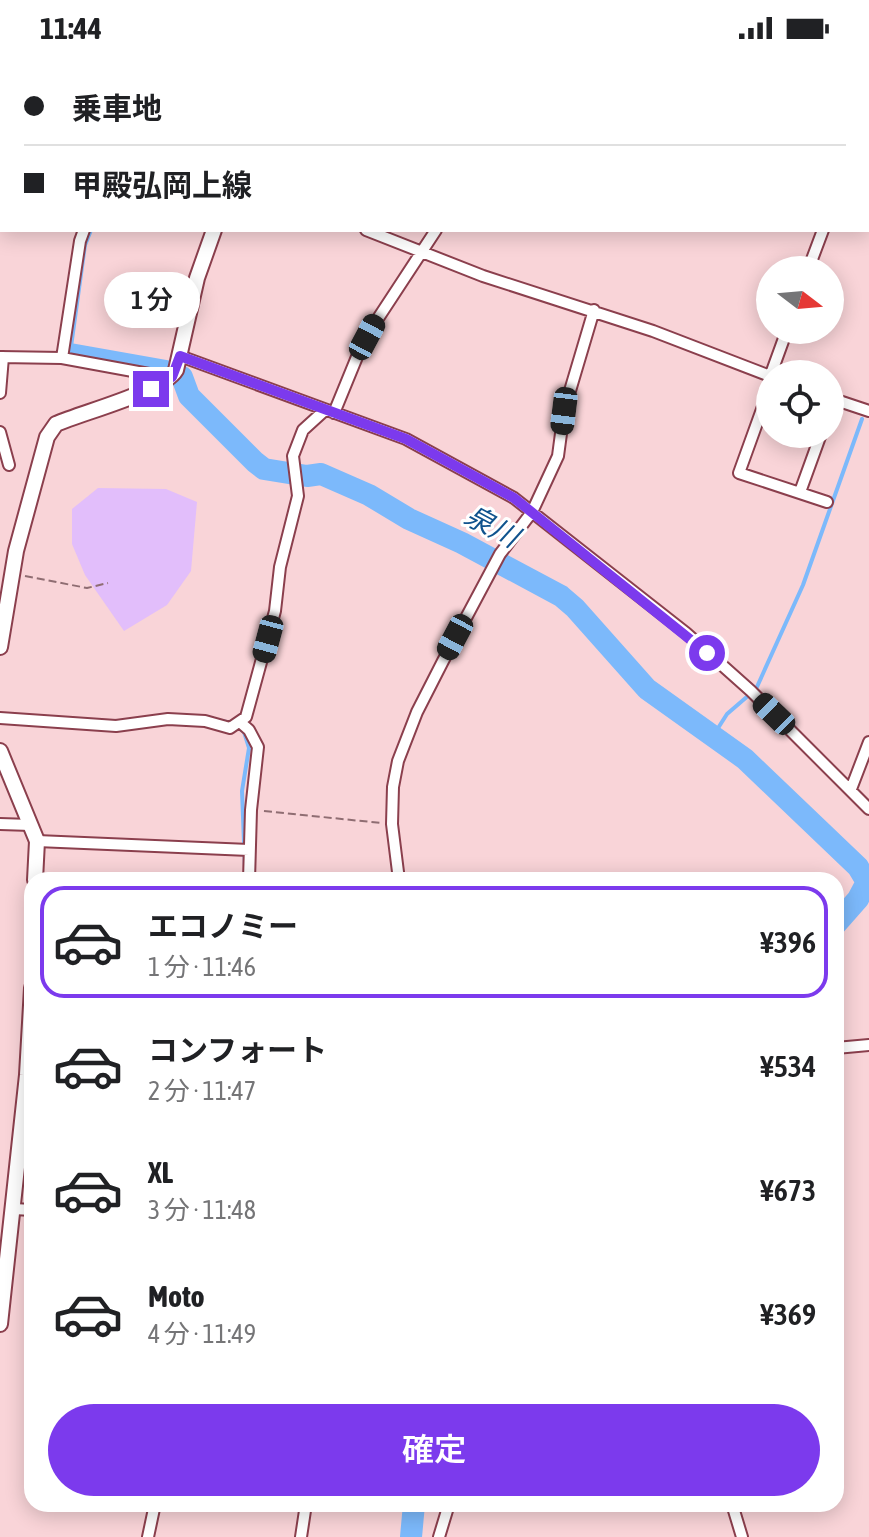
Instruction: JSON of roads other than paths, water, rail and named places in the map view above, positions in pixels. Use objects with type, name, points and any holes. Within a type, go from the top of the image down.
[{"type":"main road","points":[[0,647],[12,573],[47,437],[56,424],[174,371],[197,278],[213,232]]},
{"type":"main road","points":[[0,751],[37,841],[35,872]]},
{"type":"main road","points":[[0,1324],[24,1086]]},
{"type":"street","points":[[62,358],[83,232]]},
{"type":"street","points":[[371,232],[483,276],[594,310],[756,369]]},
{"type":"street","points":[[238,725],[246,717],[275,611],[280,567],[298,496],[293,456],[303,430],[330,411],[375,323],[435,232]]},
{"type":"street","points":[[813,256],[822,232]]},
{"type":"street","points":[[398,872],[392,824],[393,787],[398,761],[417,712],[493,566],[532,512],[558,456],[564,411],[594,310]]},
{"type":"street","points":[[0,393],[2,357],[62,358],[160,376],[174,371],[330,411],[406,439],[514,498],[686,633],[753,693],[869,809]]},
{"type":"street","points":[[844,406],[869,411]]},
{"type":"street","points":[[756,426],[739,473],[827,502]]},
{"type":"street","points":[[0,432],[9,465]]},
{"type":"street","points":[[800,492],[816,448]]},
{"type":"street","points":[[0,718],[116,726],[168,719],[238,725],[249,730],[258,747],[243,850],[247,872]]},
{"type":"street","points":[[851,789],[869,742]]},
{"type":"street","points":[[0,824],[31,825]]},
{"type":"street","points":[[37,841],[243,850]]},
{"type":"street","points":[[844,1047],[869,1045]]},
{"type":"street","points":[[14,1209],[24,1210]]},
{"type":"street","points":[[148,1537],[153,1512]]},
{"type":"street","points":[[301,1537],[305,1512]]},
{"type":"street","points":[[439,1537],[447,1512]]},
{"type":"street","points":[[734,1512],[742,1537]]},
{"type":"waterway","points":[[70,354],[85,245],[90,232]]},
{"type":"waterway","name":"泉川","points":[[70,354],[166,371],[182,377],[189,396],[264,469],[307,476],[321,474],[369,495],[409,519],[462,543],[561,596],[647,689],[745,759],[858,867],[867,882],[844,915]]},
{"type":"waterway","points":[[713,736],[727,714],[756,689],[803,585],[862,419]]},
{"type":"waterway","points":[[221,721],[232,723],[244,732],[249,748],[242,791],[245,868]]},
{"type":"waterway","name":"泉川","points":[[411,1537],[413,1512]]}]
